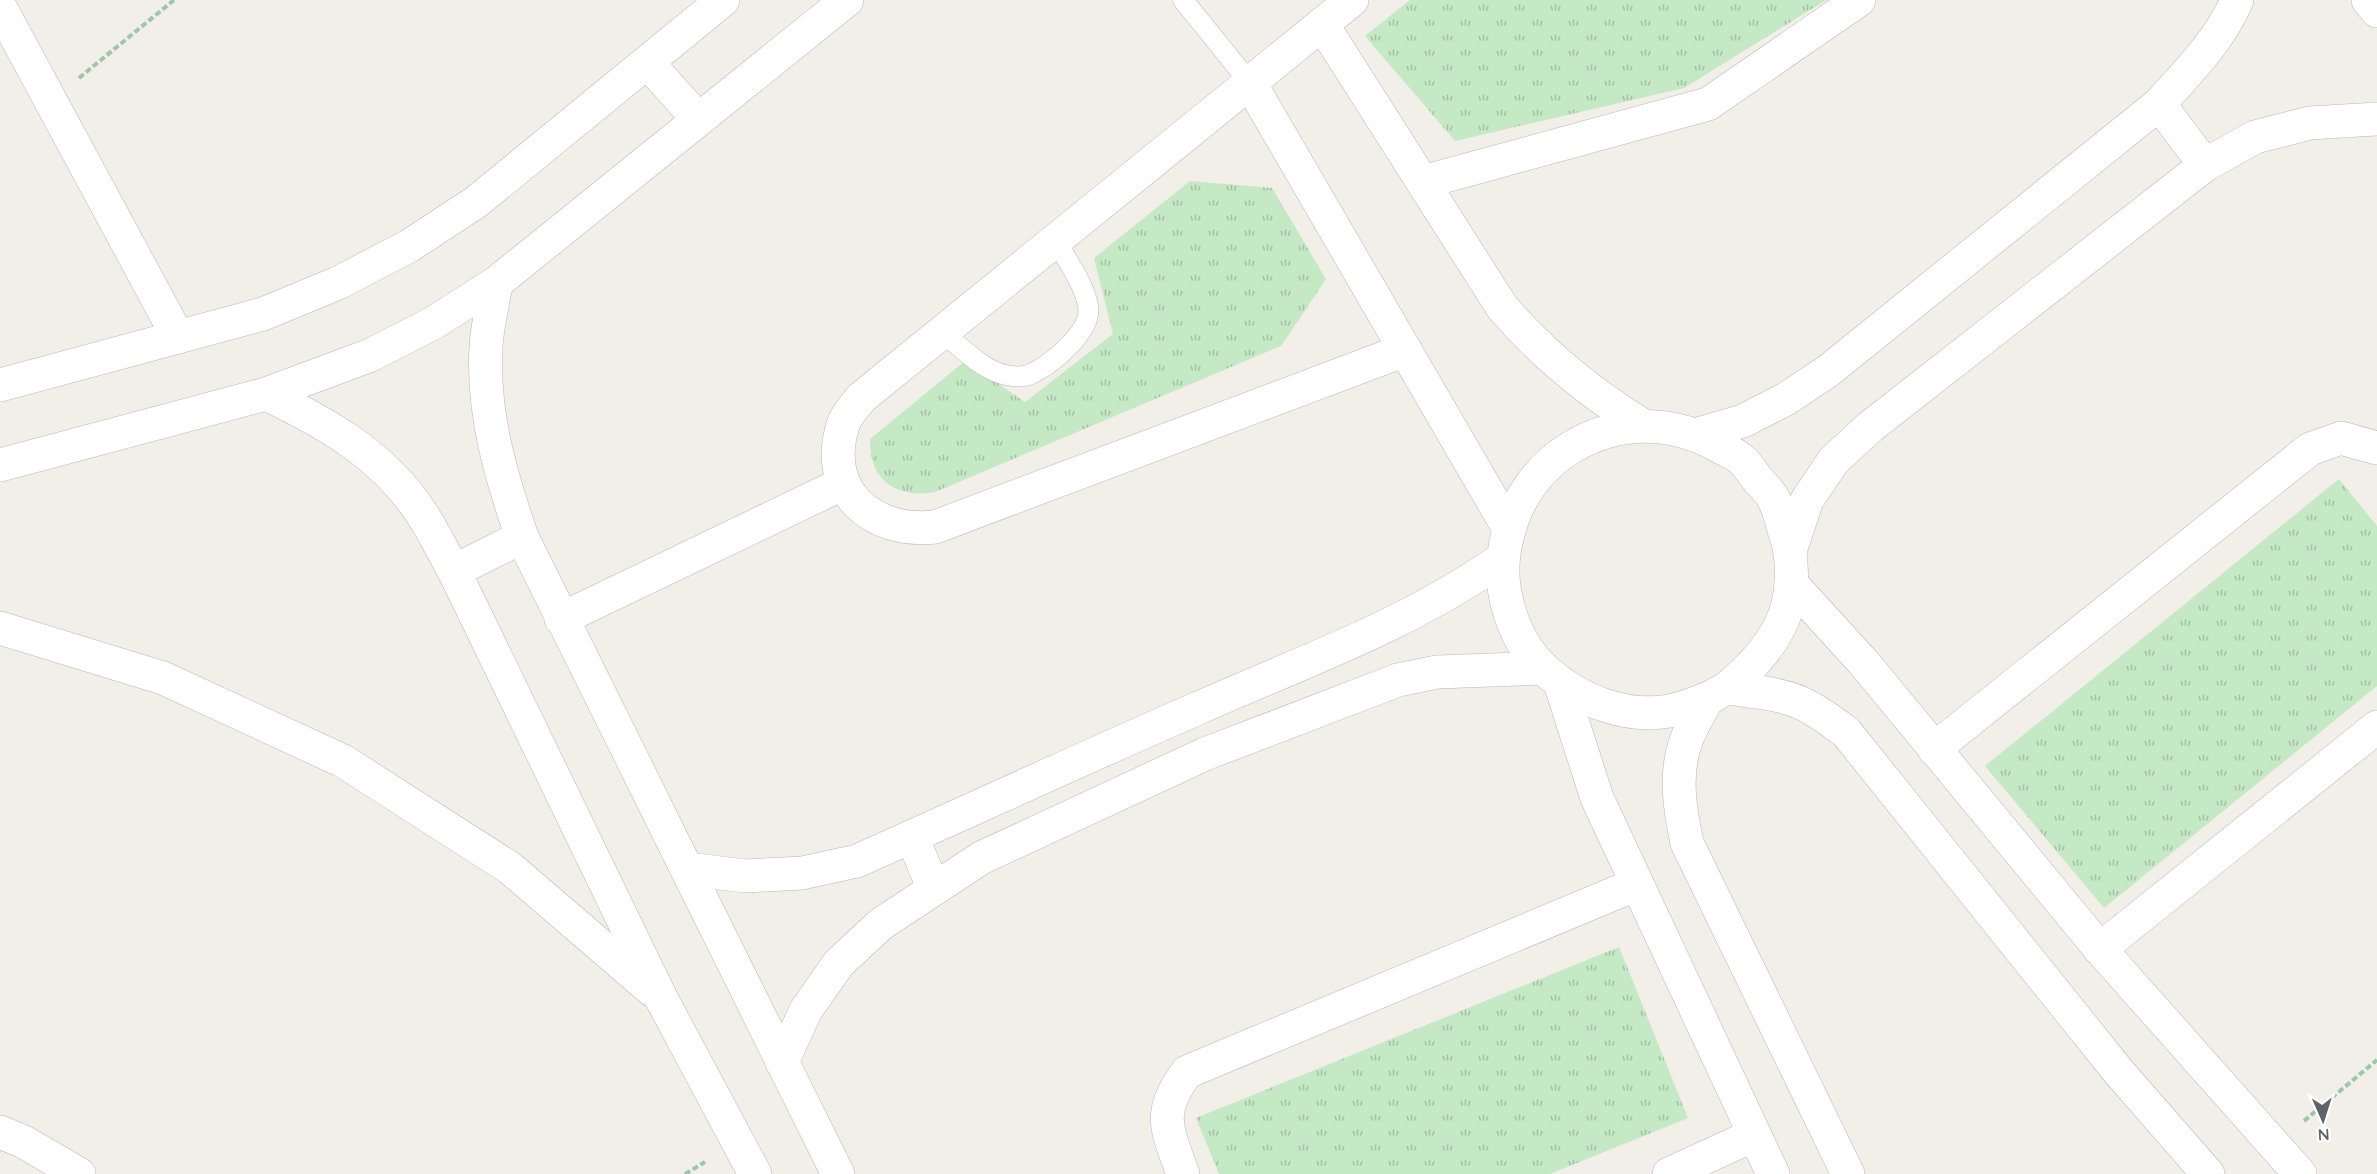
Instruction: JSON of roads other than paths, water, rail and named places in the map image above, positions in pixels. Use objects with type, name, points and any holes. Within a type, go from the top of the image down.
[{"type":"street","points":[[0,385],[263,314],[338,283],[409,246],[476,202],[723,0]]},
{"type":"street","points":[[0,465],[266,394],[371,355],[435,322],[496,283],[847,0]]},
{"type":"street","points":[[1352,0],[861,398],[843,423],[838,453],[844,483],[856,502],[872,517],[902,528],[935,527],[1405,350]]},
{"type":"street","points":[[1423,182],[1708,104],[1859,0]]},
{"type":"street","points":[[1698,434],[1743,421],[1786,399],[1828,371],[2159,104],[2197,63],[2229,19],[2237,0]]},
{"type":"street","points":[[2368,0],[2377,11]]},
{"type":"street","points":[[0,7],[49,103],[177,338]]},
{"type":"street","points":[[1322,24],[1502,307],[1531,341],[1600,399],[1642,425]]},
{"type":"street","points":[[648,63],[698,119]]},
{"type":"street","points":[[1250,83],[1405,350],[1506,543]]},
{"type":"street","points":[[2159,104],[2205,165]]},
{"type":"street","points":[[1848,1174],[1687,843],[1680,810],[1680,775],[1686,741],[1717,694],[1758,661],[1780,625],[1791,583],[1791,548],[1807,500],[1834,460],[1869,427],[2205,165],[2255,137],[2310,123],[2377,119]]},
{"type":"street","points":[[496,283],[486,347],[488,412],[501,475],[522,537],[838,1174]]},
{"type":"street","points":[[266,394],[325,423],[378,462],[422,512],[454,570],[661,998],[755,1174]]},
{"type":"street","points":[[1791,548],[1774,499],[1742,459],[1698,434],[1670,426],[1642,425],[1612,430],[1584,440],[1558,456],[1537,476],[1520,501],[1506,543],[1504,588],[1512,617],[1525,644],[1551,675],[1593,702],[1631,711],[1669,711],[1717,694],[1780,693],[1816,709],[1846,732],[2118,1071],[2208,1174]]},
{"type":"street","points":[[1934,749],[2310,449],[2341,438],[2377,448]]},
{"type":"street","points":[[561,619],[844,483]]},
{"type":"street","points":[[454,570],[522,537]]},
{"type":"street","points":[[688,869],[745,876],[802,873],[858,861],[1194,709],[1380,631],[1464,586],[1506,543]]},
{"type":"street","points":[[1791,583],[1864,663],[2100,949],[2300,1174]]},
{"type":"street","points":[[0,628],[163,678],[343,761],[510,868],[661,998]]},
{"type":"street","points":[[782,1062],[806,1010],[839,963],[881,924],[981,858],[1205,754],[1398,680],[1437,672],[1551,675]]},
{"type":"street","points":[[1551,675],[1597,798],[1773,1174]]},
{"type":"street","points":[[2100,949],[2377,727]]},
{"type":"street","points":[[912,837],[934,889]]},
{"type":"street","points":[[1183,1174],[1166,1119],[1171,1093],[1187,1072],[1637,884]]},
{"type":"street","points":[[0,1132],[24,1142],[79,1174]]},
{"type":"street","points":[[1669,1174],[1754,1136]]},
{"type":"lane","points":[[1183,0],[1250,83]]},
{"type":"lane","points":[[942,332],[992,370],[1019,376],[1033,373],[1081,335],[1088,322],[1089,307],[1056,240]]}]
